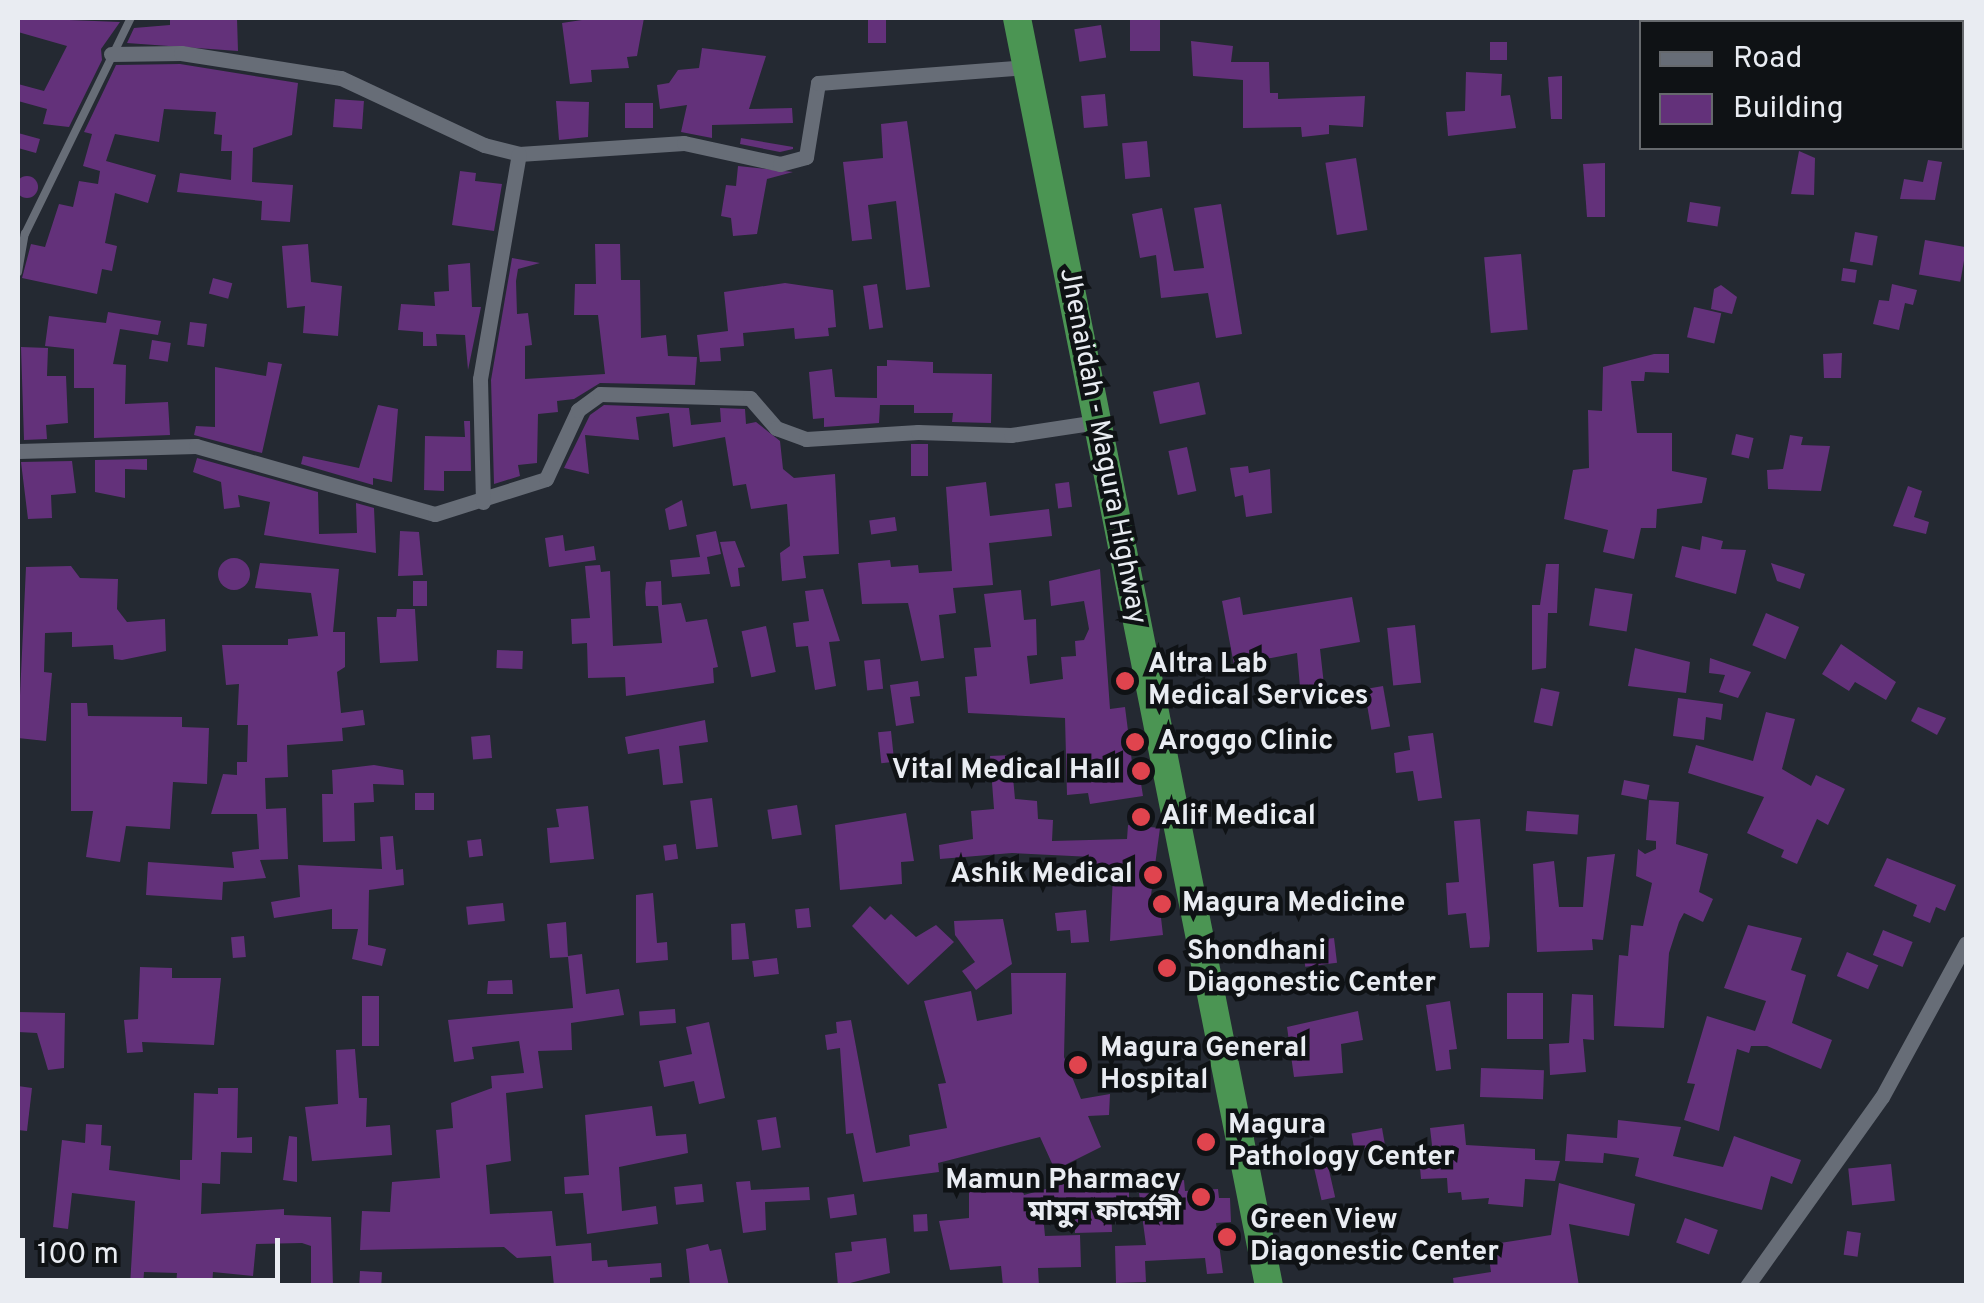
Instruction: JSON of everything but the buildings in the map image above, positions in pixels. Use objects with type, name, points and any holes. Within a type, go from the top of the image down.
[{"type":"highway","name":"Jhenaidah - Magura Highway","points":[[1017,18],[1269,1286]]},
{"type":"street","points":[[112,54],[181,53],[341,78],[484,145],[519,154],[684,143],[798,163],[806,158],[818,83],[1027,68]]},
{"type":"street","points":[[483,502],[480,379],[519,154]]},
{"type":"street","points":[[18,451],[196,446],[435,514],[546,479],[578,410],[600,394],[750,398],[776,428],[806,440],[1010,435],[1098,422]]},
{"type":"street","points":[[1747,1286],[1882,1097],[1966,943]]},
{"type":"lane","points":[[18,272],[25,234],[131,18]]},
{"type":"place","name":"Altra Lab Medical Services","points":[[1125,681]]},
{"type":"place","name":"Aroggo Clinic","points":[[1135,742]]},
{"type":"place","name":"Vital Medical Hall","points":[[1141,771]]},
{"type":"place","name":"Alif Medical","points":[[1141,817]]},
{"type":"place","name":"Ashik Medical","points":[[1153,875]]},
{"type":"place","name":"Magura Medicine","points":[[1162,904]]},
{"type":"place","name":"Shondhani Diagonestic Center","points":[[1167,968]]},
{"type":"place","name":"Magura General Hospital","points":[[1078,1065]]},
{"type":"place","name":"Magura Pathology Center","points":[[1206,1142]]},
{"type":"place","name":"Mamun Pharmacy মামুন ফার্মেসী","points":[[1201,1197]]},
{"type":"place","name":"Green View Diagonestic Center","points":[[1227,1237]]}]
